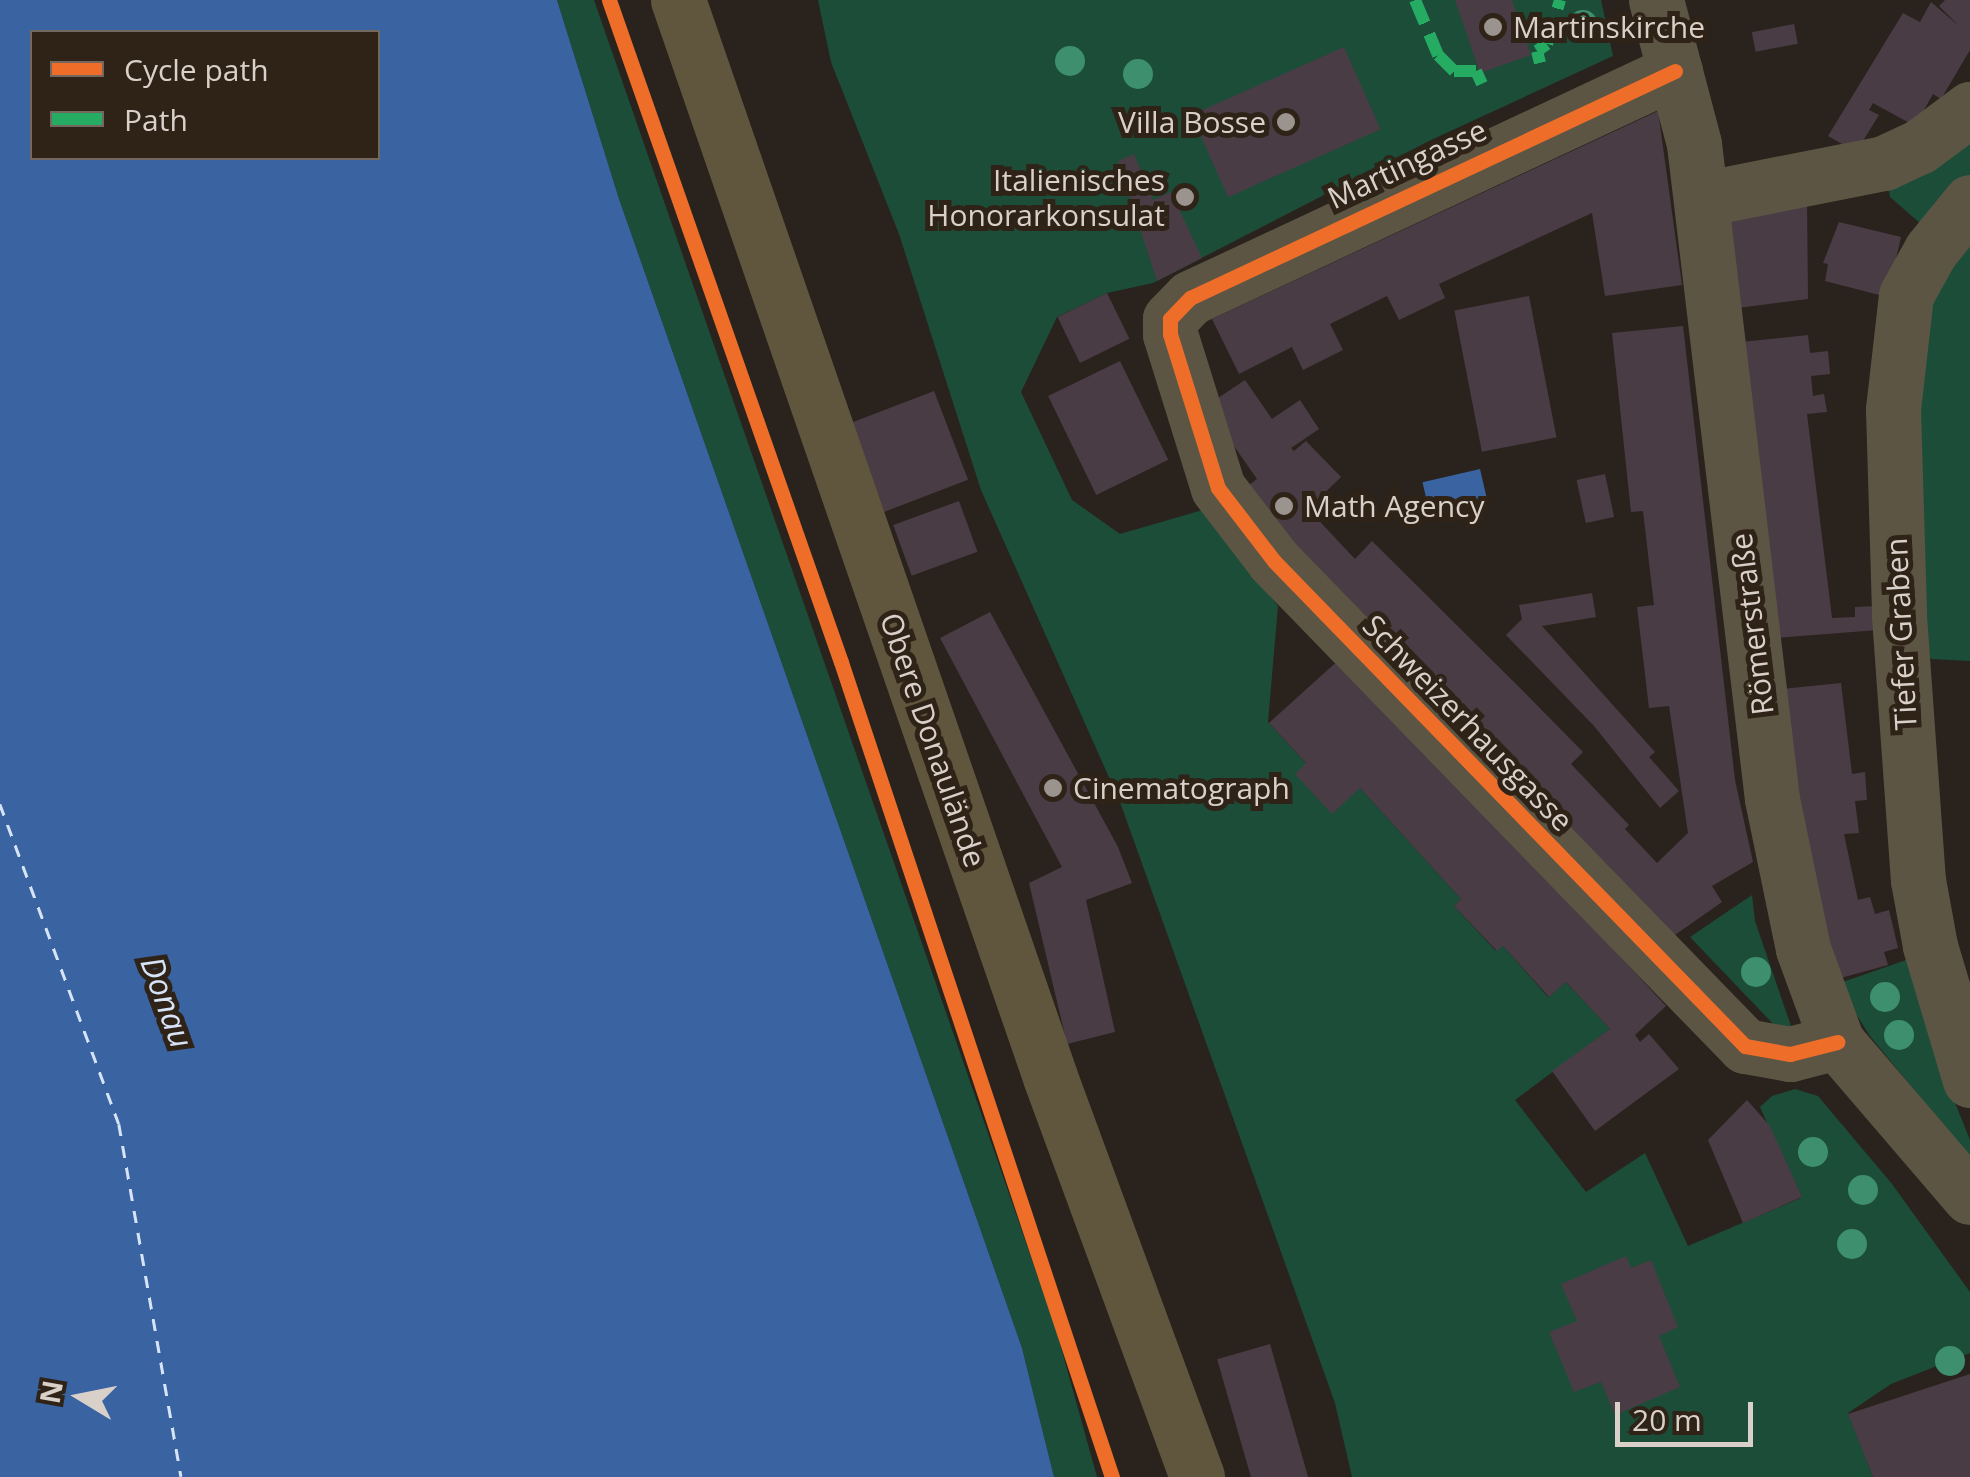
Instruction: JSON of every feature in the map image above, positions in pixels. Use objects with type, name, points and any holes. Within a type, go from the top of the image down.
[{"type":"main road","name":"Obere Donaulände","points":[[678,0],[1050,1077],[1197,1477]]},
{"type":"street","name":"Römerstraße","points":[[1656,0],[1702,199],[1772,799],[1803,950],[1837,1042],[1970,1197]]},
{"type":"street","name":"Martingasse","points":[[1170,319],[1190,298],[1675,71]]},
{"type":"street","points":[[1702,199],[1884,163],[1919,147],[1970,108]]},
{"type":"street","name":"Tiefer Graben","points":[[1970,202],[1931,250],[1906,295],[1895,366],[1894,514],[1914,834],[1930,946],[1970,1080]]},
{"type":"street","name":"Schweizerhausgasse","points":[[1170,319],[1170,334],[1218,488],[1274,561],[1745,1046],[1790,1054],[1837,1042]]},
{"type":"green space","points":[[557,0],[594,0],[1055,1326],[1097,1477],[1054,1477],[1022,1348],[619,199]]},
{"type":"green space","points":[[818,0],[1601,0],[1613,56],[1431,140],[1153,283],[1107,293],[1057,317],[1021,392],[1072,500],[1120,534],[1206,509],[1278,606],[1268,722],[1306,763],[1360,788],[1461,899],[1454,906],[1496,951],[1503,946],[1548,997],[1566,982],[1610,1029],[1515,1100],[1586,1192],[1645,1153],[1688,1246],[1801,1198],[1760,1107],[1772,1096],[1795,1089],[1818,1096],[1892,1184],[1970,1292],[1970,1353],[1891,1384],[1848,1413],[1873,1477],[1352,1477],[1335,1403],[1120,802],[981,490],[899,234],[831,62]]},
{"type":"green space","points":[[1970,121],[1970,188],[1928,230],[1890,197],[1886,171]]},
{"type":"green space","points":[[1970,228],[1970,661],[1931,659],[1922,646],[1918,325]]},
{"type":"green space","points":[[1752,895],[1755,921],[1792,1029],[1777,1028],[1690,937]]},
{"type":"green space","points":[[1909,959],[1943,1073],[1970,1140],[1970,1158],[1870,1036],[1837,984]]},
{"type":"water","name":"Donau","points":[[0,0],[557,0],[619,199],[1022,1348],[1054,1477],[0,1477]]},
{"type":"water","points":[[1480,469],[1487,499],[1429,512],[1423,482]]},
{"type":"building","name":"Martinskirche","points":[[1455,0],[1512,0],[1531,55],[1480,73]]},
{"type":"building","points":[[1945,0],[1970,0],[1970,50],[1941,99],[1933,94],[1915,126],[1873,103],[1869,110],[1879,115],[1856,152],[1828,136],[1903,13],[1920,22],[1931,2],[1959,26],[1939,6]]},
{"type":"building","points":[[1794,24],[1798,44],[1756,52],[1752,32]]},
{"type":"building","name":"Villa Bosse","points":[[1344,47],[1381,129],[1228,197],[1191,115]]},
{"type":"building","points":[[1658,111],[1682,285],[1605,296],[1592,213],[1439,284],[1445,298],[1399,320],[1387,296],[1330,324],[1343,350],[1303,370],[1292,347],[1239,374],[1212,319]]},
{"type":"building","points":[[1134,154],[1153,200],[1171,192],[1202,258],[1157,281],[1118,161]]},
{"type":"building","points":[[1807,200],[1808,299],[1738,308],[1725,212]]},
{"type":"building","points":[[1839,222],[1901,237],[1887,297],[1825,281],[1828,264],[1823,263]]},
{"type":"building","points":[[1107,293],[1129,339],[1080,363],[1058,317]]},
{"type":"building","points":[[1529,296],[1556,437],[1482,452],[1454,311]]},
{"type":"building","points":[[1683,326],[1735,780],[1753,862],[1712,886],[1722,902],[1662,944],[1233,497],[1257,479],[1206,406],[1245,380],[1272,419],[1300,400],[1319,429],[1291,448],[1294,451],[1306,441],[1341,477],[1308,509],[1355,559],[1372,541],[1523,691],[1583,752],[1571,764],[1629,825],[1625,829],[1657,863],[1688,833],[1669,706],[1649,708],[1637,607],[1654,605],[1643,511],[1631,512],[1612,333]]},
{"type":"building","points":[[1808,335],[1810,353],[1828,351],[1830,374],[1811,376],[1813,396],[1824,394],[1827,412],[1807,414],[1832,618],[1855,617],[1855,607],[1878,606],[1878,630],[1774,638],[1741,342]]},
{"type":"building","points":[[1120,361],[1168,460],[1096,495],[1048,396]]},
{"type":"building","points":[[934,391],[968,480],[884,512],[850,423]]},
{"type":"building","points":[[1605,474],[1614,517],[1586,523],[1577,480]]},
{"type":"building","points":[[959,501],[977,552],[912,576],[893,525]]},
{"type":"building","points":[[1592,593],[1596,617],[1542,626],[1655,752],[1649,757],[1679,791],[1660,808],[1594,726],[1506,635],[1522,619],[1519,605]]},
{"type":"building","points":[[990,612],[1118,847],[1132,883],[1086,900],[1115,1032],[1067,1044],[1029,883],[1062,867],[940,638]]},
{"type":"building","points":[[1342,657],[1666,1006],[1635,1035],[1640,1042],[1649,1034],[1679,1069],[1595,1131],[1552,1071],[1610,1029],[1566,982],[1549,997],[1503,946],[1497,951],[1454,906],[1461,899],[1360,788],[1332,814],[1295,774],[1306,763],[1269,723]]},
{"type":"building","points":[[1841,683],[1852,774],[1865,772],[1867,800],[1855,801],[1859,833],[1844,834],[1858,900],[1870,897],[1875,914],[1889,910],[1898,948],[1884,952],[1888,965],[1837,979],[1814,910],[1782,689]]},
{"type":"building","points":[[1747,1100],[1770,1126],[1802,1197],[1743,1223],[1708,1140]]},
{"type":"building","points":[[1626,1256],[1631,1268],[1651,1260],[1678,1327],[1659,1336],[1680,1387],[1615,1415],[1601,1382],[1574,1392],[1549,1332],[1577,1321],[1561,1284]]},
{"type":"building","points":[[1270,1344],[1308,1477],[1251,1477],[1217,1359]]},
{"type":"building","points":[[1970,1374],[1970,1477],[1873,1477],[1848,1414]]},
{"type":"ferry route","points":[[0,804],[119,1124],[181,1477]]},
{"type":"marked path","points":[[1415,0],[1438,55],[1454,71],[1476,71],[1482,84]]},
{"type":"marked path","points":[[1540,63],[1537,51],[1547,44],[1560,0]]},
{"type":"cycle path","points":[[609,0],[841,662],[1112,1477]]},
{"type":"cycle path","points":[[1675,71],[1190,298],[1170,319],[1170,334],[1218,488],[1274,561],[1745,1046],[1790,1054],[1837,1042]]},
{"type":"place","name":"Martinskirche","points":[[1493,27]]},
{"type":"place","name":"Villa Bosse","points":[[1286,122]]},
{"type":"place","name":"Italienisches Honorarkonsulat","points":[[1185,197]]},
{"type":"place","name":"Math Agency","points":[[1284,506]]},
{"type":"place","name":"Cinematograph","points":[[1053,788]]}]
